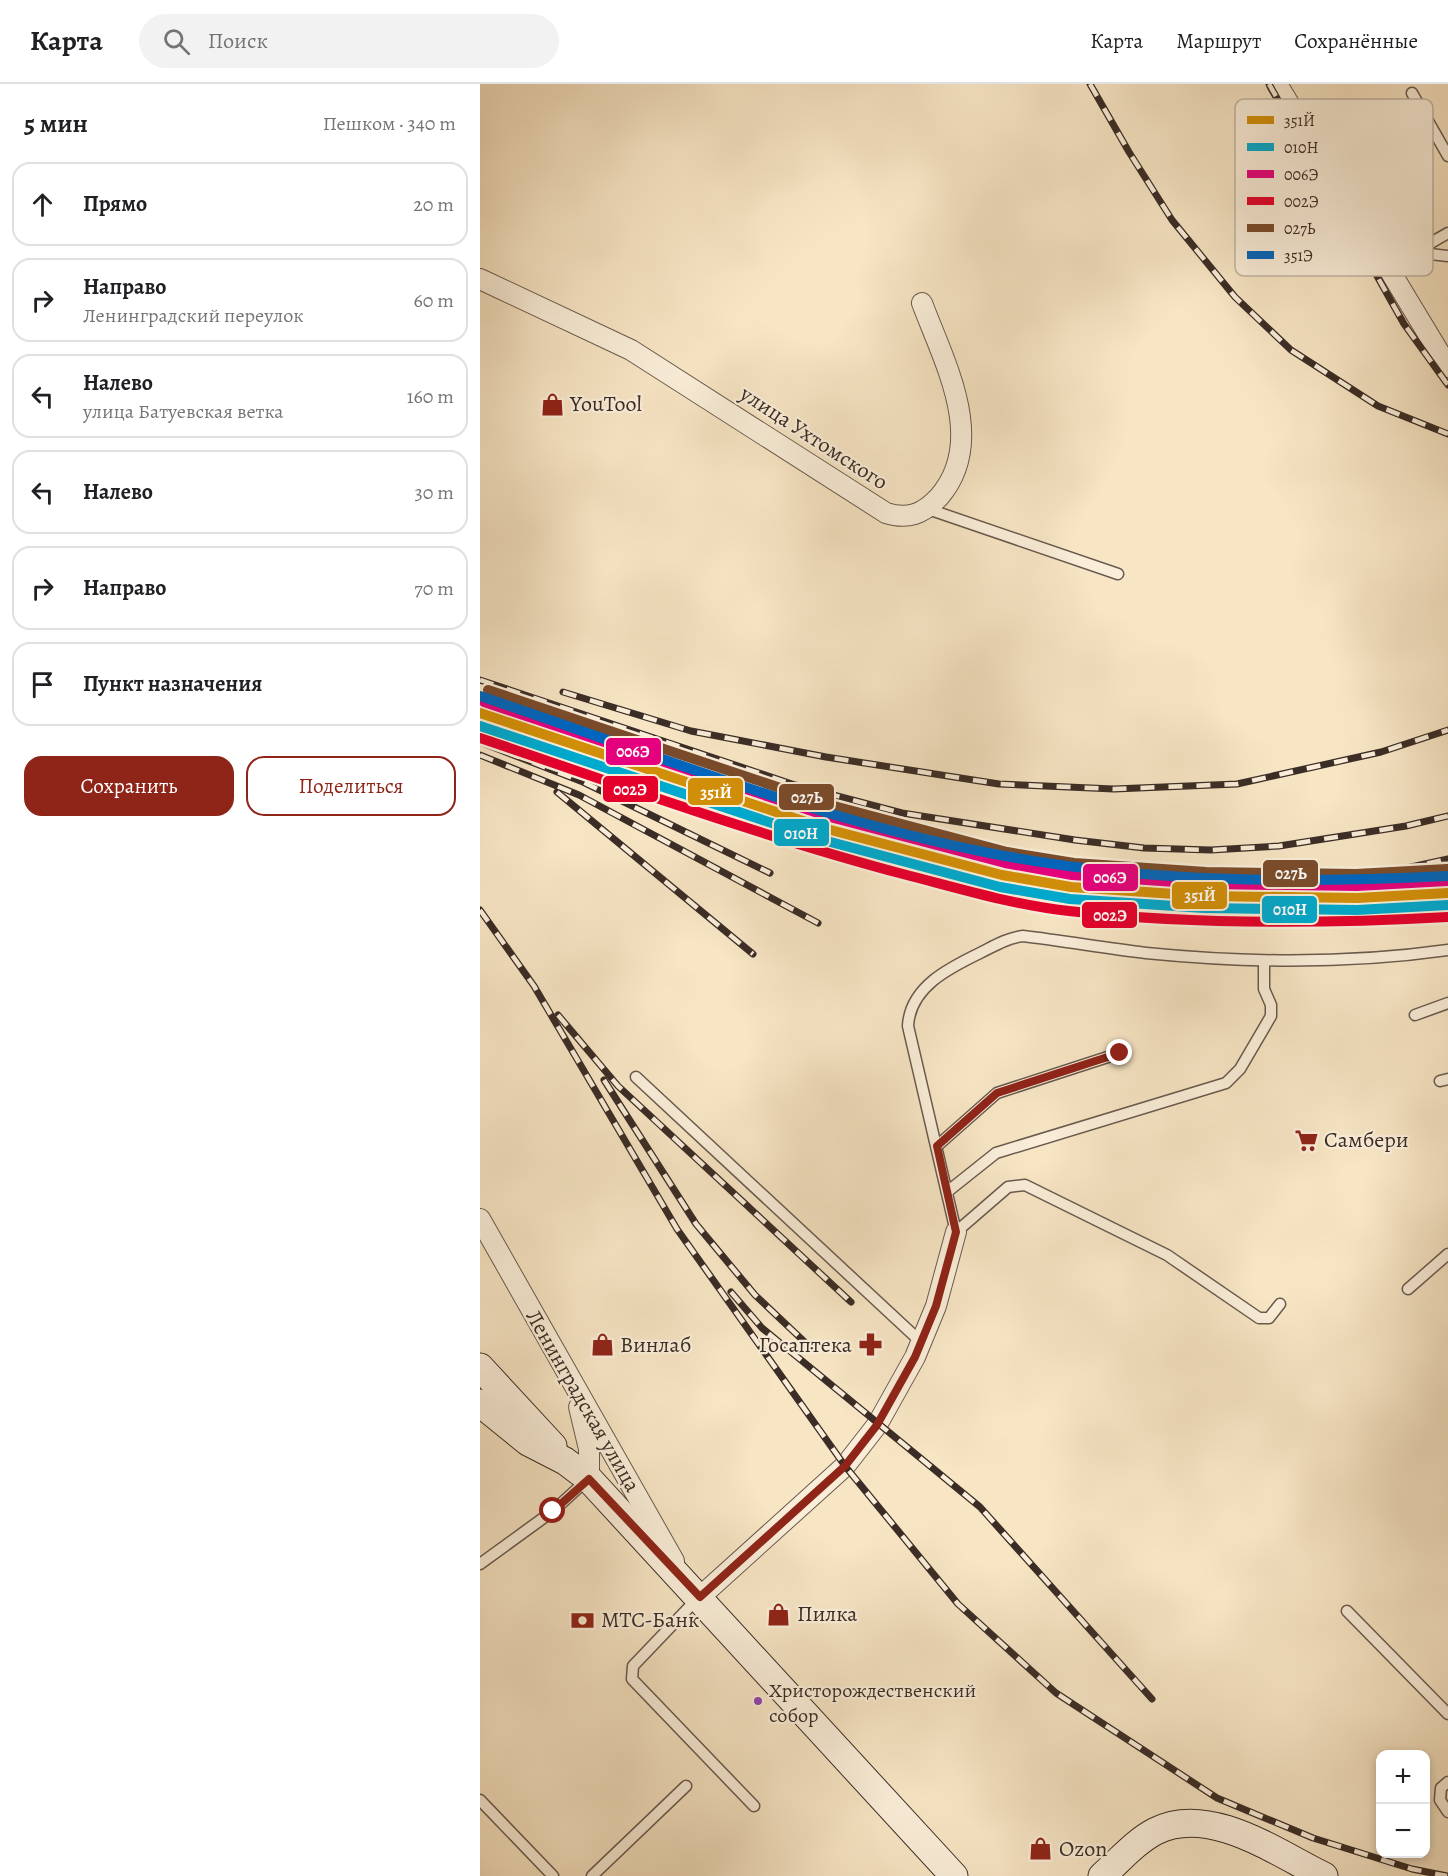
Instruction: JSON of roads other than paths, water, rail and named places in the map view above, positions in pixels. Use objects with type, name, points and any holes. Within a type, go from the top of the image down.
[{"type":"main road","points":[[480,1367],[541,1431],[565,1461]]},
{"type":"main road","points":[[480,1403],[528,1442],[565,1461],[589,1479],[693,1590]]},
{"type":"main road","name":"Ленинградская улица","points":[[693,1590],[954,1876]]},
{"type":"main road","points":[[1102,1876],[1154,1832],[1187,1822],[1205,1823],[1239,1834],[1324,1876]]},
{"type":"street","points":[[1277,84],[1286,99]]},
{"type":"street","points":[[1392,276],[1448,367]]},
{"type":"street","name":"улица Ухтомского","points":[[480,279],[632,350],[886,513],[906,517],[928,509]]},
{"type":"street","points":[[922,303],[957,394],[962,444],[959,464],[950,484],[928,509]]},
{"type":"street","name":"Ленинградская улица","points":[[480,1218],[693,1590]]},
{"type":"street","points":[[693,1590],[845,1466],[877,1425],[921,1342],[936,1306],[956,1232]]},
{"type":"street","points":[[572,1381],[589,1449],[589,1479]]},
{"type":"lane","points":[[1412,93],[1415,99]]},
{"type":"lane","points":[[1433,130],[1448,156]]},
{"type":"lane","points":[[1433,242],[1448,233]]},
{"type":"lane","points":[[1433,254],[1448,256]]},
{"type":"lane","points":[[928,509],[1118,574]]},
{"type":"lane","points":[[1280,1304],[1269,1318],[1259,1318],[1167,1255],[1025,1185],[1008,1187],[956,1232],[908,1026],[909,1016],[924,989],[939,975],[956,964],[1012,937],[1023,936],[1145,953],[1264,961],[1387,959],[1448,950]]},
{"type":"lane","points":[[947,1192],[996,1153],[1226,1083],[1240,1069],[1270,1016],[1271,1005],[1264,988],[1264,961]]},
{"type":"lane","points":[[1415,1015],[1448,1003]]},
{"type":"lane","points":[[937,1146],[997,1093],[1120,1053]]},
{"type":"lane","points":[[636,1077],[921,1342]]},
{"type":"lane","points":[[1408,1288],[1448,1254]]},
{"type":"lane","points":[[480,1564],[553,1511],[589,1479]]},
{"type":"lane","points":[[693,1590],[633,1666],[632,1678],[753,1806]]},
{"type":"lane","points":[[1347,1611],[1448,1714]]},
{"type":"lane","points":[[1448,1782],[1441,1788],[1440,1800],[1448,1812]]},
{"type":"lane","points":[[591,1876],[686,1786]]},
{"type":"lane","points":[[480,1800],[553,1876]]},
{"type":"railway","points":[[1090,84],[1172,220],[1235,297],[1291,350],[1378,406],[1448,434]]},
{"type":"railway","points":[[1269,84],[1277,99]]},
{"type":"railway","points":[[1377,276],[1404,324],[1448,385]]},
{"type":"railway","points":[[480,680],[795,785],[902,813],[1075,840],[1144,848],[1211,850],[1279,846],[1406,826],[1448,816]]},
{"type":"railway","points":[[563,692],[691,731],[826,757],[999,784],[1114,789],[1237,784],[1381,752],[1448,730]]},
{"type":"railway","points":[[480,742],[583,782],[770,873]]},
{"type":"railway","points":[[480,755],[579,795],[818,923]]},
{"type":"railway","points":[[557,792],[753,954]]},
{"type":"railway","points":[[1204,878],[1402,869],[1448,859]]},
{"type":"railway","points":[[480,910],[534,986],[677,1229],[845,1466],[958,1604],[1056,1693],[1217,1798],[1313,1838],[1412,1869],[1447,1876]]},
{"type":"railway","points":[[558,1015],[618,1086],[851,1302]]},
{"type":"railway","points":[[604,1080],[696,1224],[755,1295],[810,1347]]},
{"type":"railway","points":[[731,1292],[762,1328],[980,1507],[1152,1699]]},
{"type":"place","name":"YouTool","points":[[552,404]]},
{"type":"place","name":"Самбери","points":[[1306,1140]]},
{"type":"place","name":"Винлаб","points":[[602,1345]]},
{"type":"place","name":"Госаптека","points":[[870,1345]]},
{"type":"place","name":"Пилка","points":[[779,1614]]},
{"type":"place","name":"МТС-Банк","points":[[583,1620]]},
{"type":"place","name":"Христорождественский собор","points":[[758,1701]]},
{"type":"place","name":"Ozon","points":[[1041,1849]]}]
